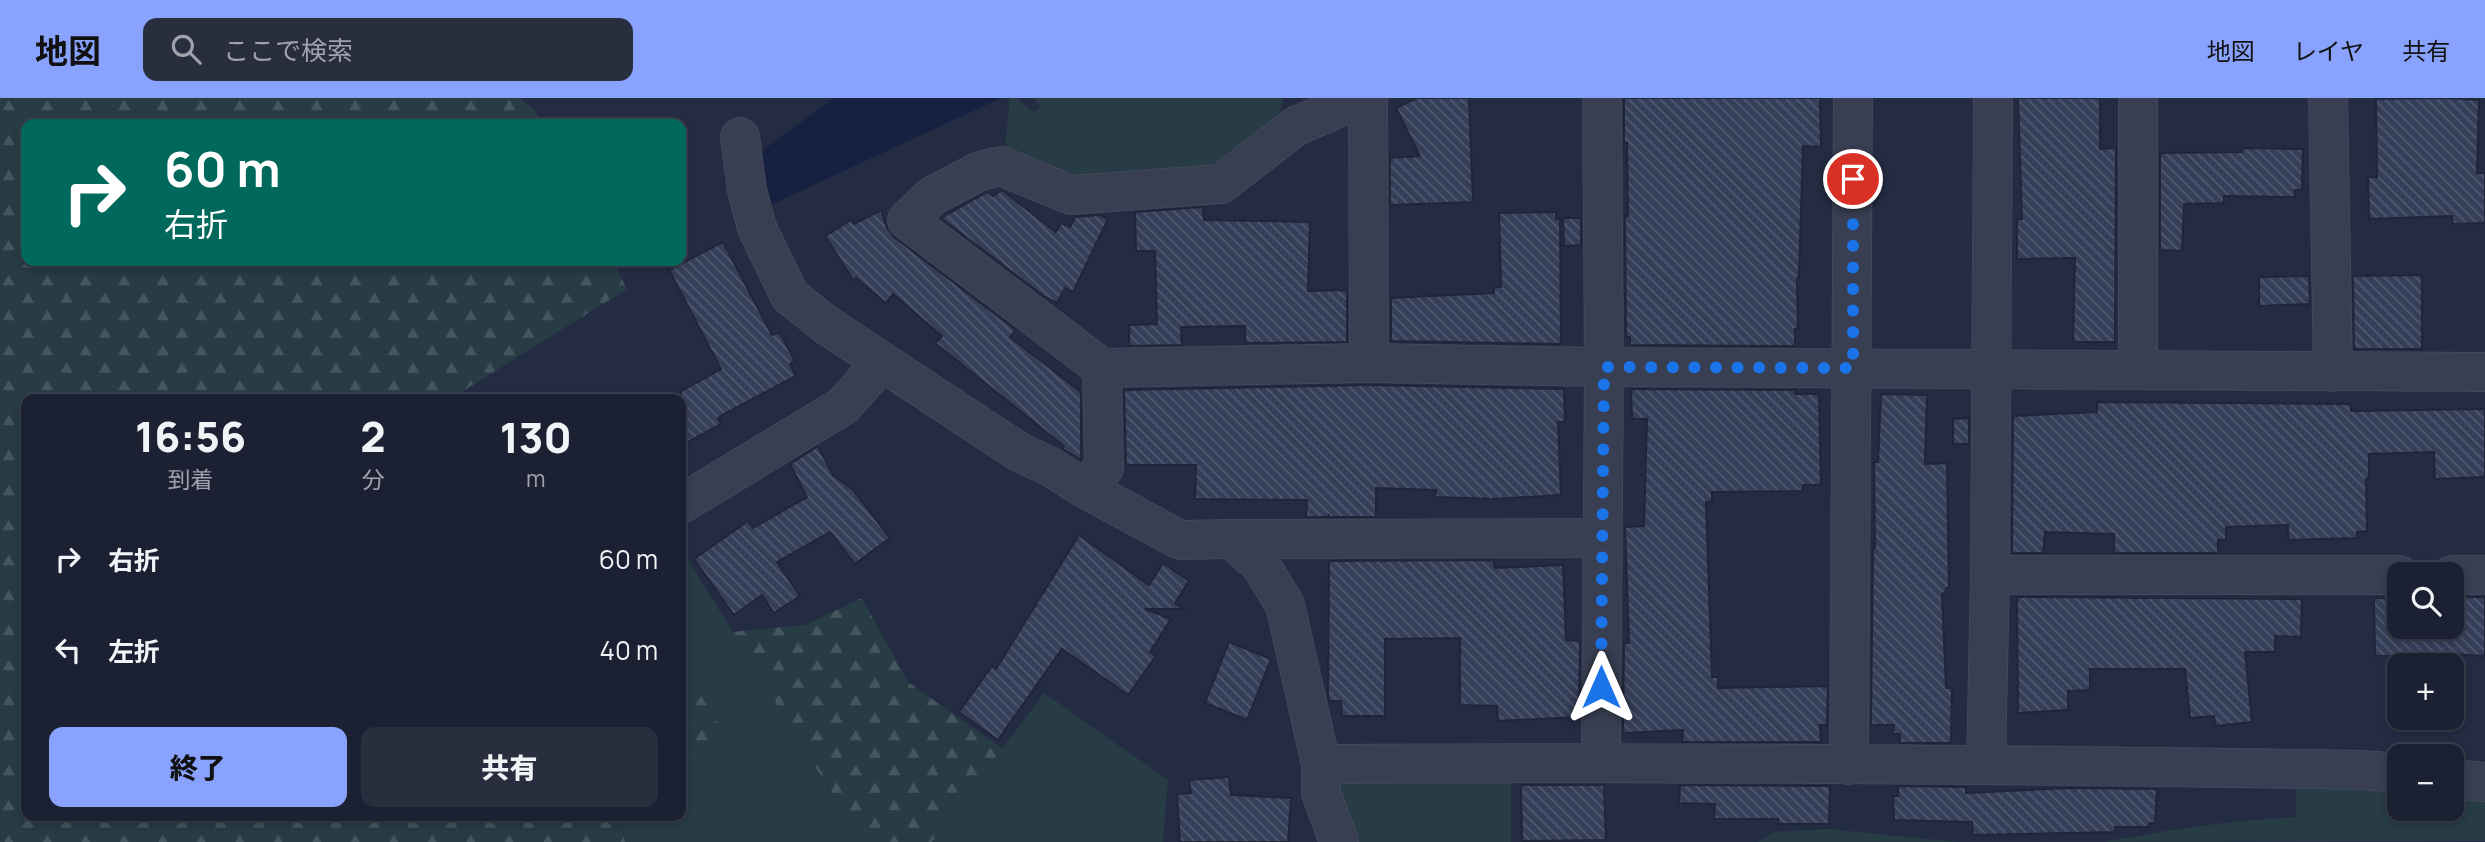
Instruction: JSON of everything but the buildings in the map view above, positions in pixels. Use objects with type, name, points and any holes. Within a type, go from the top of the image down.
[{"type":"street","points":[[1362,98],[1296,126],[1221,184],[1071,194],[1001,166],[980,171],[932,196],[907,220],[1102,368],[1369,363],[1604,367],[2485,372]]},
{"type":"street","points":[[1368,98],[1369,363]]},
{"type":"street","points":[[1601,762],[1604,367],[1602,98]]},
{"type":"street","points":[[1849,765],[1853,98]]},
{"type":"street","points":[[1986,764],[1993,98]]},
{"type":"street","points":[[2138,98],[2138,370]]},
{"type":"street","points":[[2328,98],[2333,372]]},
{"type":"street","points":[[740,137],[747,190],[757,228],[790,296],[825,324],[1019,452],[1051,467],[1180,540],[1601,538]]},
{"type":"street","points":[[686,500],[843,406],[882,362]]},
{"type":"street","points":[[1084,488],[1104,468],[1102,368]]},
{"type":"street","points":[[1231,538],[1260,564],[1285,605],[1321,764],[1321,793],[1339,842]]},
{"type":"street","points":[[1990,575],[2387,575]]},
{"type":"street","points":[[2464,575],[2485,575]]},
{"type":"street","points":[[1321,764],[1986,764],[2362,770],[2387,773]]},
{"type":"street","points":[[2464,780],[2485,782]]},
{"type":"green space","points":[[0,98],[520,98],[536,112],[540,119],[21,119],[21,266],[616,266],[627,289],[463,391],[465,394],[21,394],[21,821],[627,821],[622,825],[625,842],[0,842]]},
{"type":"green space","points":[[1010,98],[1016,98],[1034,112],[1041,106],[1033,98],[1283,98],[1278,125],[1216,173],[1070,182],[1004,157]]},
{"type":"green space","points":[[686,556],[862,842],[625,842],[622,825],[627,821],[686,821],[686,771],[726,736],[686,673]]},
{"type":"green space","points":[[862,598],[908,682],[1003,749],[932,842],[862,842],[732,632],[805,625]]},
{"type":"green space","points":[[686,673],[727,736],[686,771]]},
{"type":"green space","points":[[1044,693],[1168,780],[1163,842],[932,842]]},
{"type":"green space","points":[[1352,774],[1511,775],[1511,842],[1351,842],[1335,791]]},
{"type":"green space","points":[[2296,779],[2387,783],[2387,821],[2464,821],[2464,792],[2485,795],[2485,841],[2105,842],[2200,826],[2296,817]]},
{"type":"green space","points":[[1828,829],[1958,842],[1758,842],[1774,832]]},
{"type":"water","points":[[834,98],[1001,98],[764,208],[755,156]]},
{"type":"route","points":[[1601,687],[1604,367],[1853,368],[1853,179]]}]
